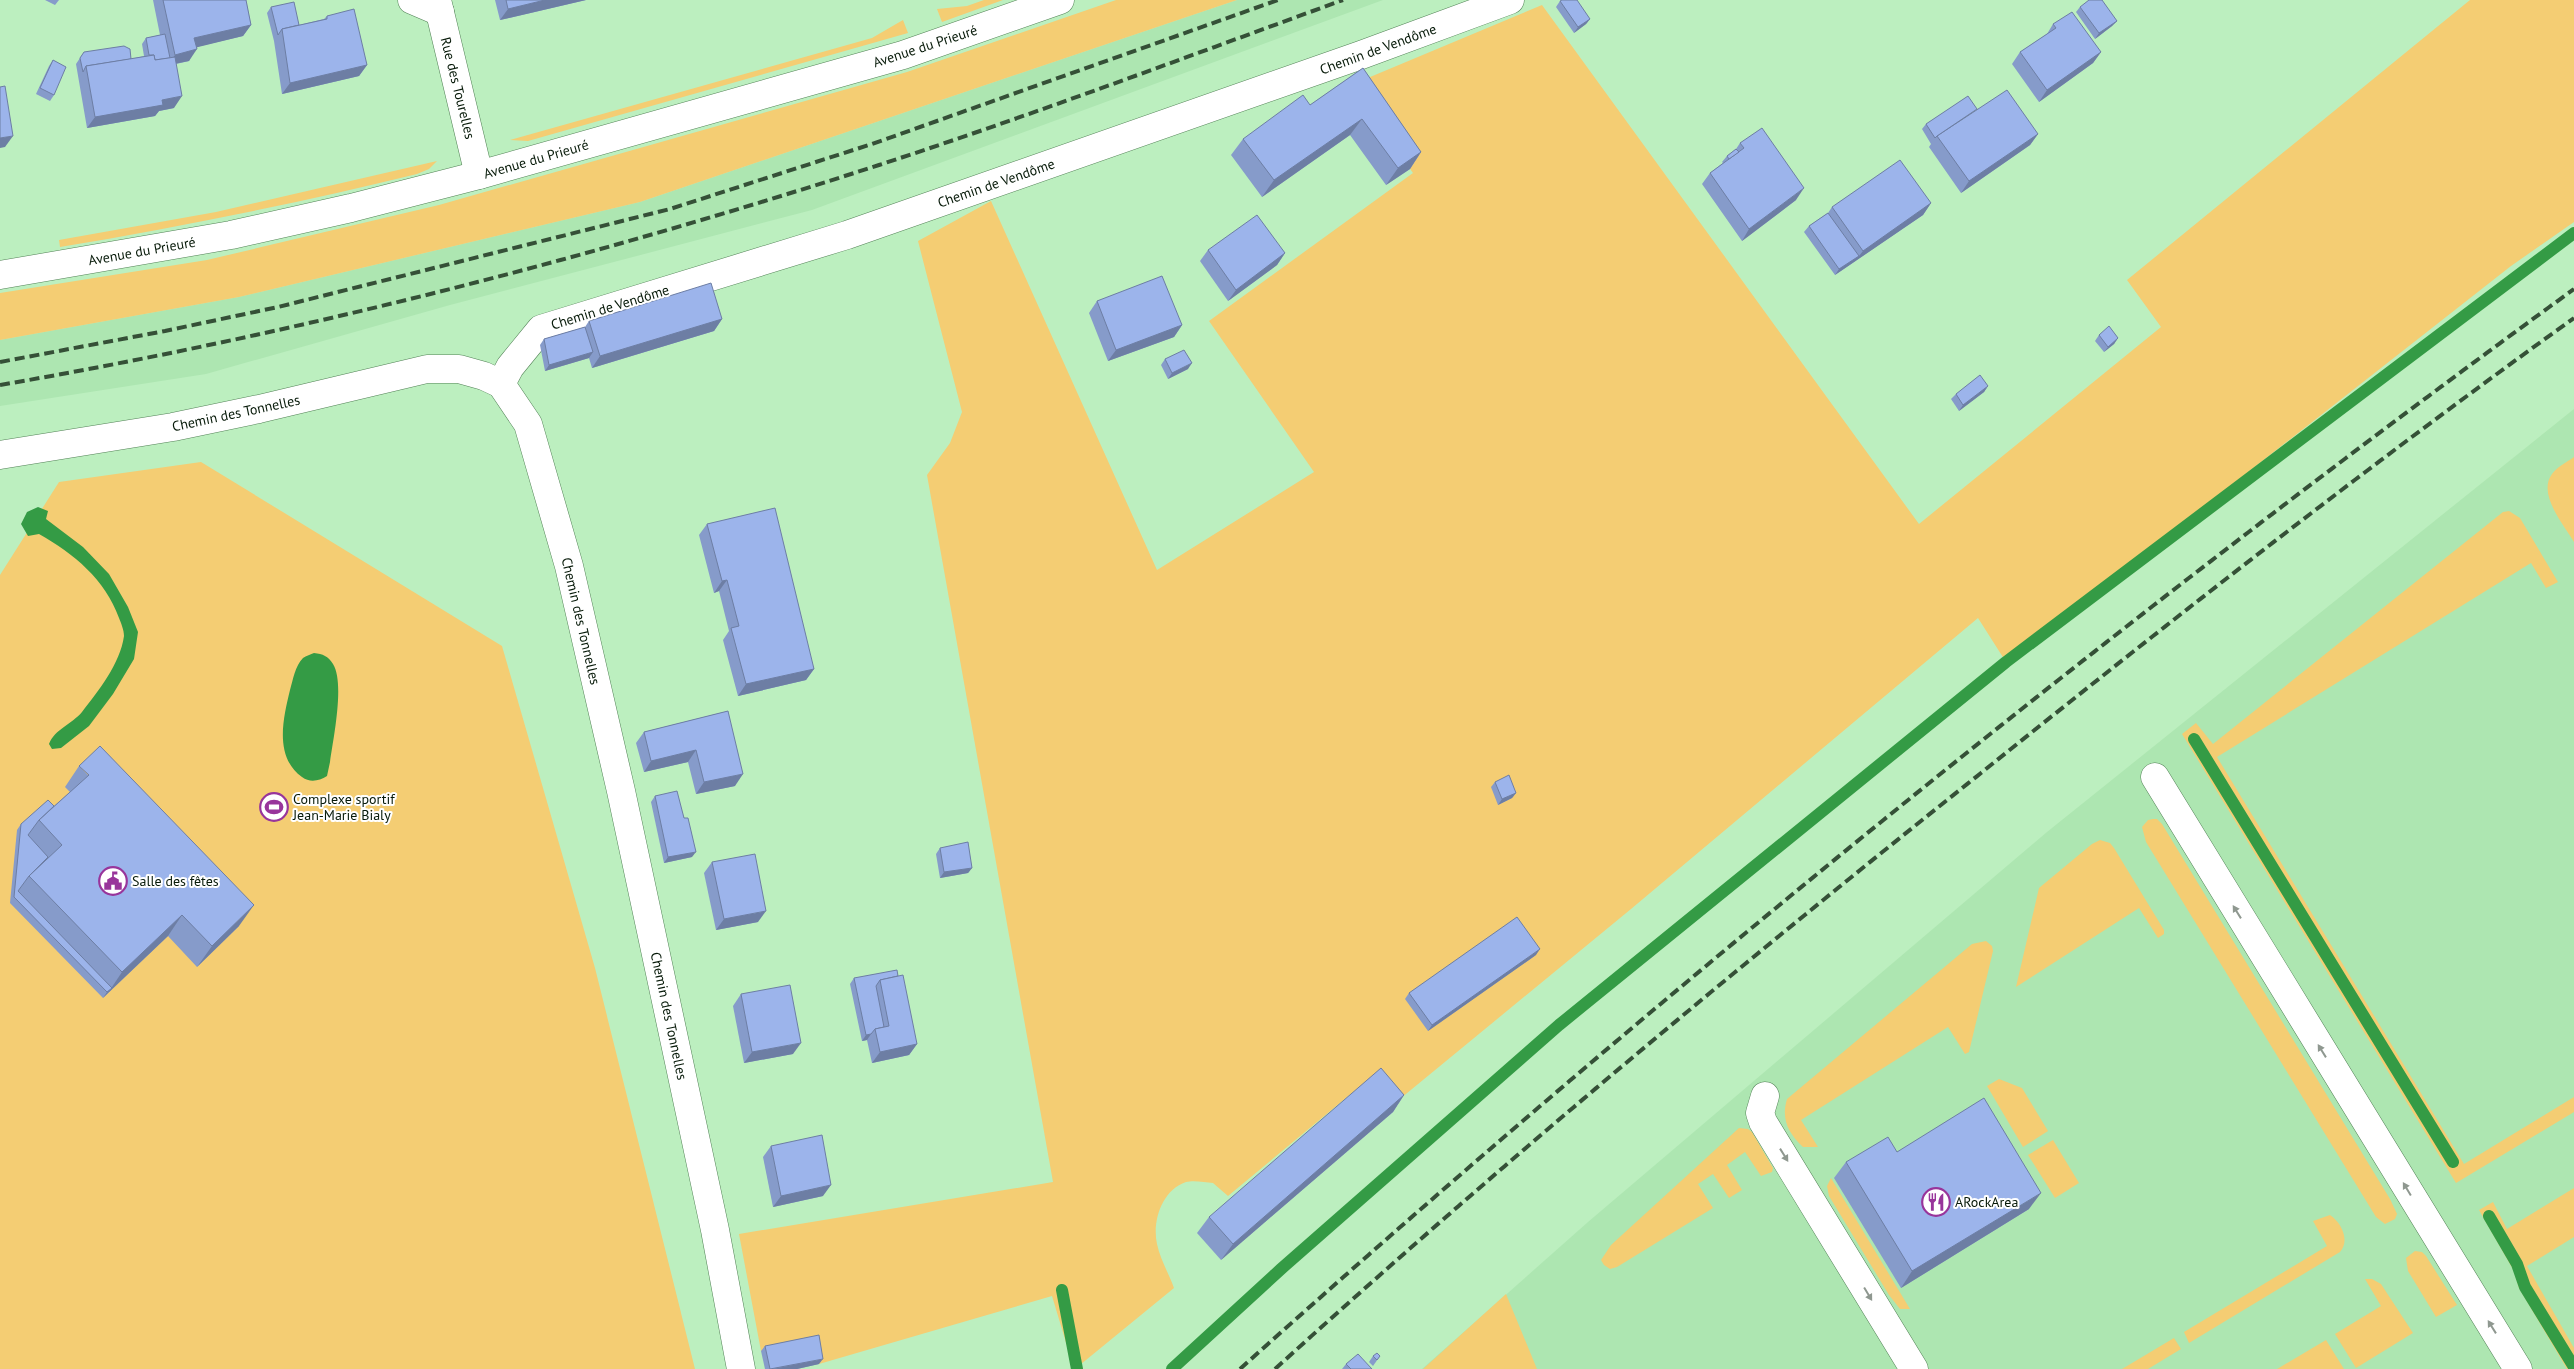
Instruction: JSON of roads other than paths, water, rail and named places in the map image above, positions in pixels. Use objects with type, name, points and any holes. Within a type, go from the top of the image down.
[{"type":"street","points":[[412,0],[439,6]]},
{"type":"street","name":"Avenue du Prieuré","points":[[0,275],[230,235],[351,208],[479,175],[903,55],[1060,0]]},
{"type":"street","name":"Chemin de Vendôme","points":[[501,384],[510,367],[541,329],[846,235],[1334,65],[1510,0]]},
{"type":"street","name":"Rue des Tourelles","points":[[439,6],[479,175]]},
{"type":"street","name":"Chemin des Tonnelles","points":[[0,455],[173,427],[259,409],[427,368],[459,369],[484,376],[501,384],[528,424],[569,566],[623,801],[715,1230],[741,1369]]},
{"type":"street","points":[[2155,777],[2518,1369]]},
{"type":"street","points":[[1765,1096],[1760,1113],[1763,1122],[1914,1369]]},
{"type":"waterway","points":[[1172,1369],[1281,1269],[1559,1025],[2006,662],[2574,233]]},
{"type":"waterway","points":[[2194,739],[2453,1162]]},
{"type":"waterway","points":[[2489,1216],[2517,1264],[2525,1287],[2574,1367]]},
{"type":"waterway","points":[[1062,1290],[1077,1369]]},
{"type":"railway","points":[[0,362],[165,331],[278,307],[670,209],[872,144],[1278,0]]},
{"type":"railway","points":[[0,385],[111,365],[333,318],[553,262],[662,231],[771,199],[996,126],[1343,0]]},
{"type":"railway","points":[[1240,1369],[1563,1086],[1893,812],[2230,546],[2401,416],[2574,289]]},
{"type":"railway","points":[[1275,1369],[1623,1065],[1891,845],[2274,541],[2423,428],[2574,318]]},
{"type":"place","name":"Complexe sportif Jean-Marie Bialy","points":[[274,807]]},
{"type":"place","name":"Salle des fêtes","points":[[113,881]]},
{"type":"place","name":"ARockArea","points":[[1936,1202]]}]
